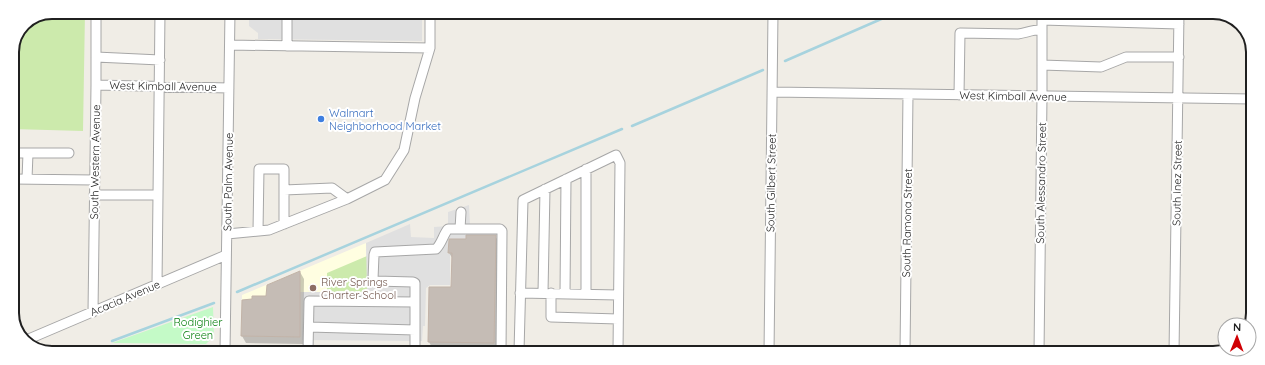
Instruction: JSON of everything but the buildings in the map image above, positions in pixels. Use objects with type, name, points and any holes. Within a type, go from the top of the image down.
[{"type":"street","name":"South Western Avenue","points":[[93,312],[96,19]]},
{"type":"street","points":[[158,284],[160,19]]},
{"type":"street","name":"South Palm Avenue","points":[[225,346],[230,19]]},
{"type":"street","points":[[286,46],[287,19]]},
{"type":"street","points":[[227,234],[269,230],[347,199],[385,180],[404,150],[415,98],[430,48],[430,19]]},
{"type":"street","name":"South Gilbert Street","points":[[769,346],[773,19]]},
{"type":"street","name":"South Alessandro Street","points":[[1039,346],[1042,19]]},
{"type":"street","points":[[1081,19],[1179,24]]},
{"type":"street","name":"South Inez Street","points":[[1174,346],[1179,19]]},
{"type":"street","points":[[959,95],[960,33],[1018,34],[1037,29],[1042,30]]},
{"type":"street","points":[[230,45],[430,48]]},
{"type":"street","points":[[96,57],[160,60]]},
{"type":"street","points":[[1042,65],[1101,67],[1126,57],[1179,57]]},
{"type":"street","name":"West Kimball Avenue","points":[[96,85],[229,88]]},
{"type":"street","name":"West Kimball Avenue","points":[[772,92],[1246,99]]},
{"type":"street","name":"South Ramona Street","points":[[905,346],[908,94]]},
{"type":"street","points":[[19,153],[69,153]]},
{"type":"street","points":[[28,153],[28,179]]},
{"type":"street","points":[[518,346],[523,200],[616,155],[620,163],[618,346]]},
{"type":"street","points":[[258,231],[259,169],[284,170],[284,224]]},
{"type":"street","points":[[586,169],[586,294]]},
{"type":"street","points":[[19,179],[94,180]]},
{"type":"street","points":[[565,294],[566,179]]},
{"type":"street","points":[[284,190],[332,188],[347,199]]},
{"type":"street","points":[[545,189],[547,293],[551,317],[618,319]]},
{"type":"street","points":[[94,195],[158,195]]},
{"type":"street","points":[[460,229],[461,212]]},
{"type":"street","points":[[415,346],[415,283],[376,281],[374,279],[375,252],[436,249],[440,245],[448,229],[500,229],[502,231],[501,346]]},
{"type":"street","name":"Acacia Avenue","points":[[31,338],[226,255]]},
{"type":"street","points":[[520,293],[618,295]]},
{"type":"street","points":[[308,346],[309,301],[415,302]]},
{"type":"street","points":[[309,327],[415,330]]},
{"type":"shaded area","points":[[249,19],[422,19],[422,41],[258,39],[258,33],[249,26]]},
{"type":"shaded area","points":[[469,205],[470,225],[502,225],[501,235],[466,235],[466,239],[449,239],[448,254],[450,254],[450,285],[430,285],[426,288],[425,326],[423,326],[422,341],[302,340],[303,292],[367,292],[366,243],[410,224],[411,237],[434,238],[434,227],[448,226],[448,212]]},
{"type":"shaded area","name":"River Springs Charter School","points":[[366,243],[367,292],[300,292],[300,337],[241,336],[242,295]]},
{"type":"green space","points":[[52,19],[85,19],[83,131],[19,129],[19,52],[21,39],[29,29],[39,21]]},
{"type":"green space","points":[[367,256],[367,292],[327,292],[327,273]]},
{"type":"green space","name":"Rodighier Green","points":[[213,307],[214,336],[206,344],[112,343]]},
{"type":"waterway","points":[[785,61],[881,19]]},
{"type":"waterway","points":[[632,126],[763,70]]},
{"type":"waterway","points":[[237,292],[622,129]]},
{"type":"waterway","points":[[112,341],[214,303]]},
{"type":"place","name":"Walmart Neighborhood Market","points":[[321,119]]},
{"type":"place","name":"River Springs Charter School","points":[[313,288]]}]
